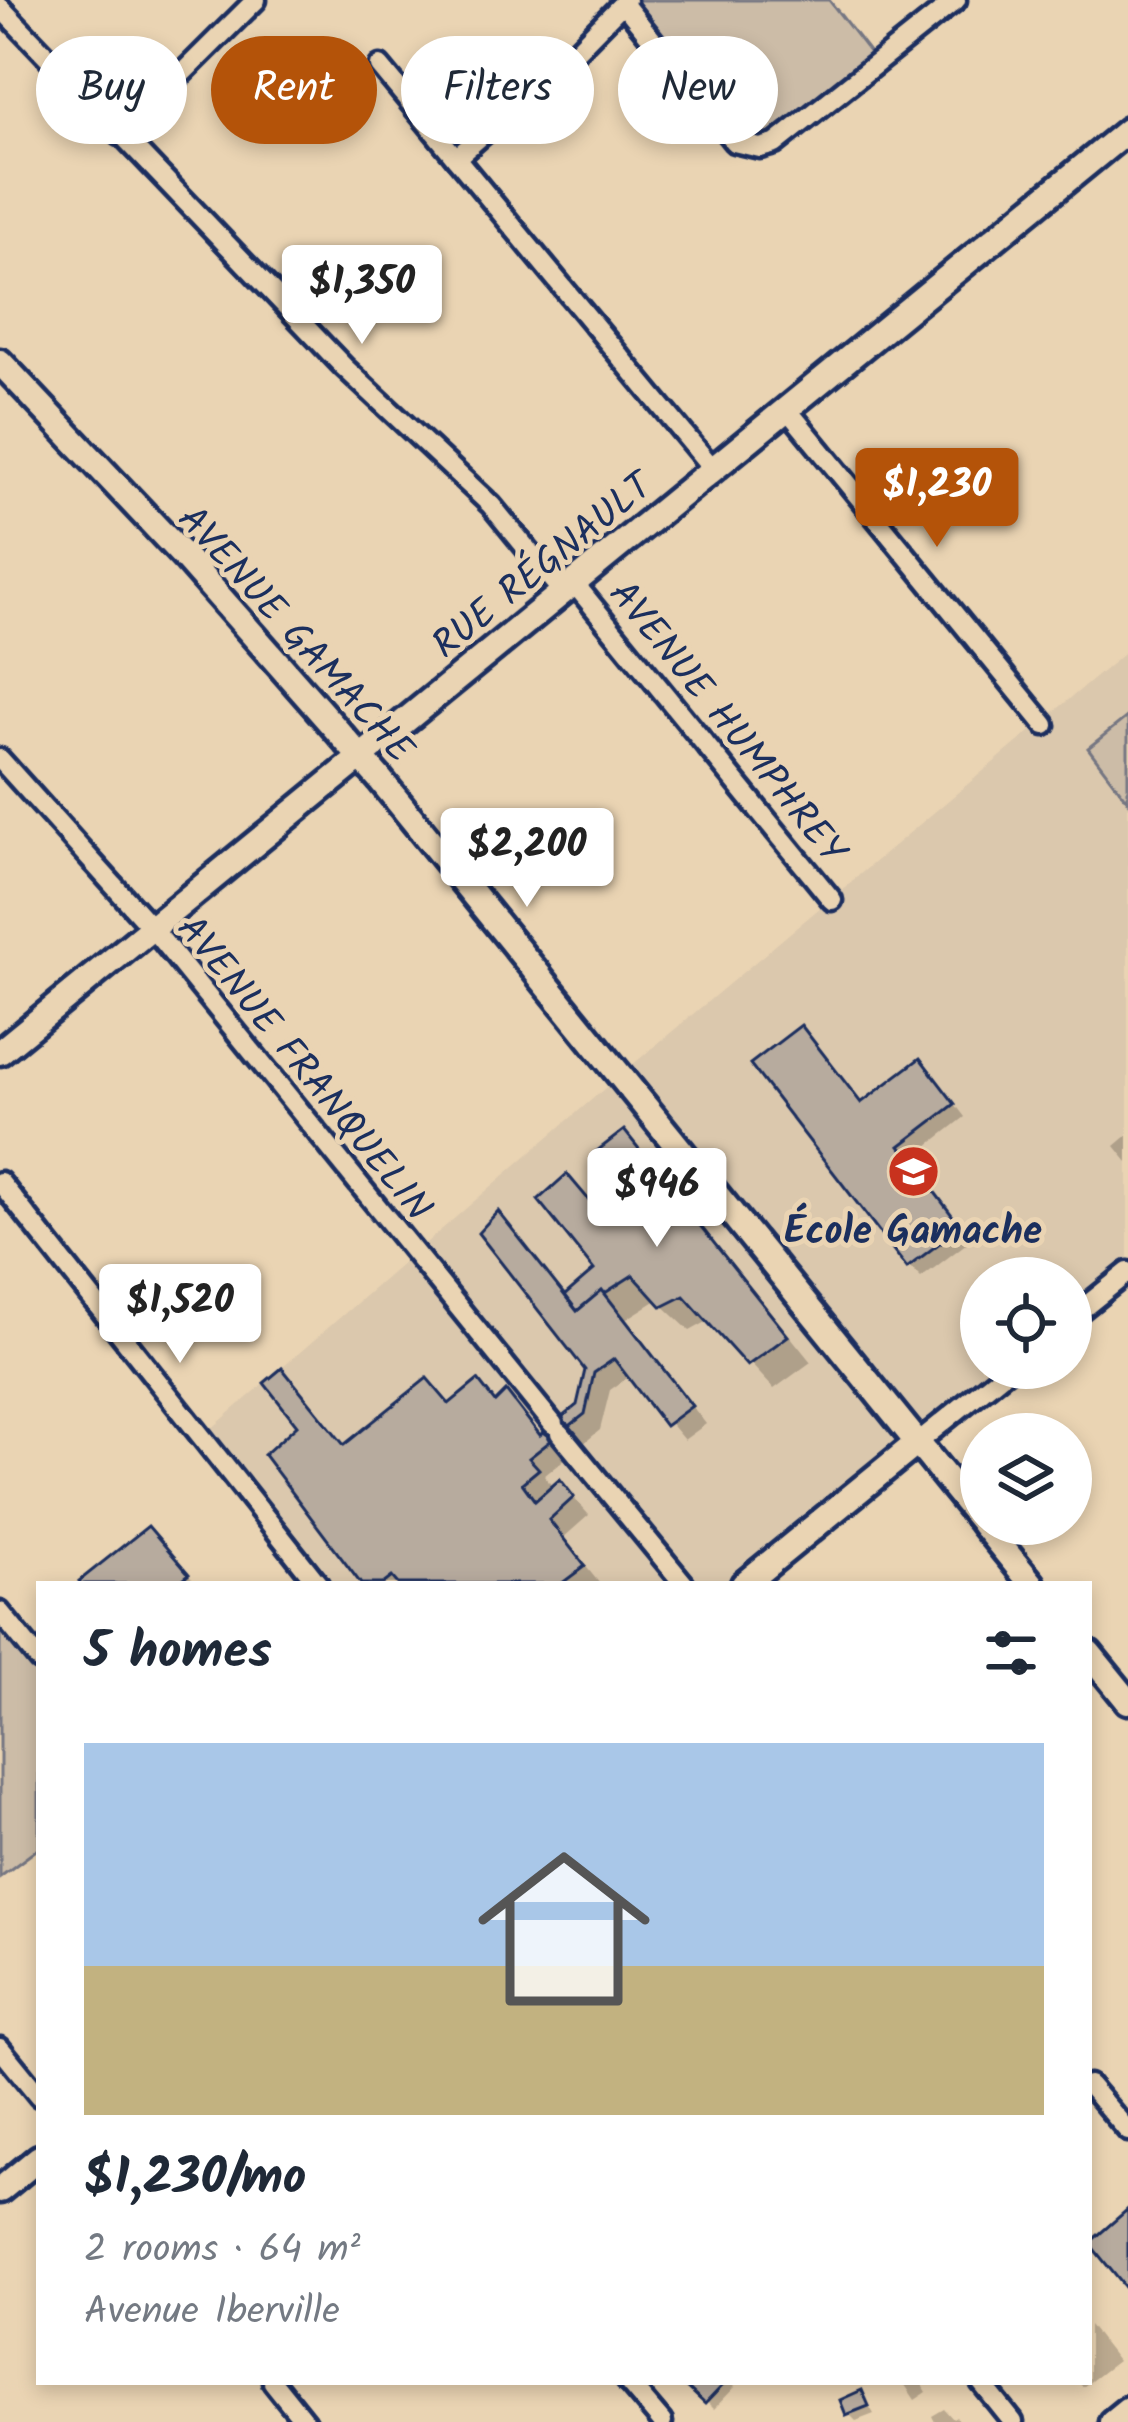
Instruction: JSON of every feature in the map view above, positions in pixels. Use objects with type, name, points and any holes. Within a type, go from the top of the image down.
[{"type":"street","points":[[187,68],[256,0]]},
{"type":"street","points":[[456,158],[625,2],[734,142],[760,148],[775,145],[956,0]]},
{"type":"street","name":"AVENUE HUMPHREY","points":[[0,7],[36,45]]},
{"type":"street","points":[[380,66],[713,469]]},
{"type":"street","name":"RUE RÉGNAULT","points":[[0,1052],[1128,130]]},
{"type":"street","name":"AVENUE HUMPHREY","points":[[129,144],[344,367],[490,505],[568,588],[832,900]]},
{"type":"street","name":"AVENUE GAMACHE","points":[[0,362],[188,562],[361,758],[960,1496]]},
{"type":"street","points":[[787,409],[1045,724]]},
{"type":"street","name":"AVENUE FRANQUELIN","points":[[0,759],[152,928],[682,1581]]},
{"type":"street","points":[[0,1182],[316,1581]]},
{"type":"street","points":[[1092,1301],[1128,1272]]},
{"type":"street","points":[[748,1581],[984,1389]]},
{"type":"street","name":"AVENUE GAMACHE","points":[[1000,1545],[1030,1581]]},
{"type":"street","points":[[0,1612],[36,1656]]},
{"type":"street","points":[[1092,1657],[1128,1701]]},
{"type":"street","points":[[0,2048],[36,2092]]},
{"type":"street","points":[[1092,2089],[1128,2131]]},
{"type":"street","points":[[0,2189],[36,2160]]},
{"type":"street","points":[[275,2385],[305,2422]]},
{"type":"street","points":[[631,2385],[662,2422]]},
{"type":"street","points":[[983,2385],[1013,2422]]},
{"type":"street","points":[[1112,2422],[1128,2409]]},
{"type":"shaded area","points":[[626,0],[829,0],[877,62],[778,142],[778,36],[656,36]]},
{"type":"shaded area","points":[[1128,650],[1128,1268],[1092,1298],[1092,1257],[960,1257],[960,1389],[982,1389],[748,1581],[318,1581],[210,1430],[619,1076]]},
{"type":"shaded area","points":[[1128,716],[1128,801],[1088,748]]},
{"type":"shaded area","points":[[0,1613],[36,1661],[36,1850],[0,1877]]},
{"type":"building","points":[[801,1025],[861,1103],[920,1058],[955,1104],[900,1146],[961,1227],[907,1268],[750,1064]]},
{"type":"building","points":[[624,1130],[788,1336],[747,1366],[684,1296],[662,1307],[633,1275],[577,1311],[565,1295],[594,1270],[538,1200],[567,1174],[594,1206],[618,1187],[593,1154]]},
{"type":"building","points":[[498,1211],[577,1311],[602,1290],[692,1406],[665,1426],[614,1359],[594,1373],[585,1414],[529,1458],[539,1469],[522,1483],[535,1501],[560,1479],[574,1497],[549,1520],[585,1566],[565,1581],[395,1581],[392,1577],[359,1581],[264,1455],[297,1425],[264,1383],[282,1368],[344,1445],[427,1378],[449,1404],[478,1380],[495,1402],[506,1391],[540,1435],[577,1405],[585,1370],[478,1233]]},
{"type":"building","points":[[148,1526],[189,1574],[181,1581],[79,1581]]},
{"type":"building","points":[[1128,2209],[1128,2291],[1092,2247],[1092,2240]]},
{"type":"building","points":[[687,2385],[723,2385],[705,2404]]},
{"type":"building","points":[[862,2390],[869,2406],[846,2415],[840,2400]]},
{"type":"place","name":"École Gamache","points":[[913,1172]]}]
